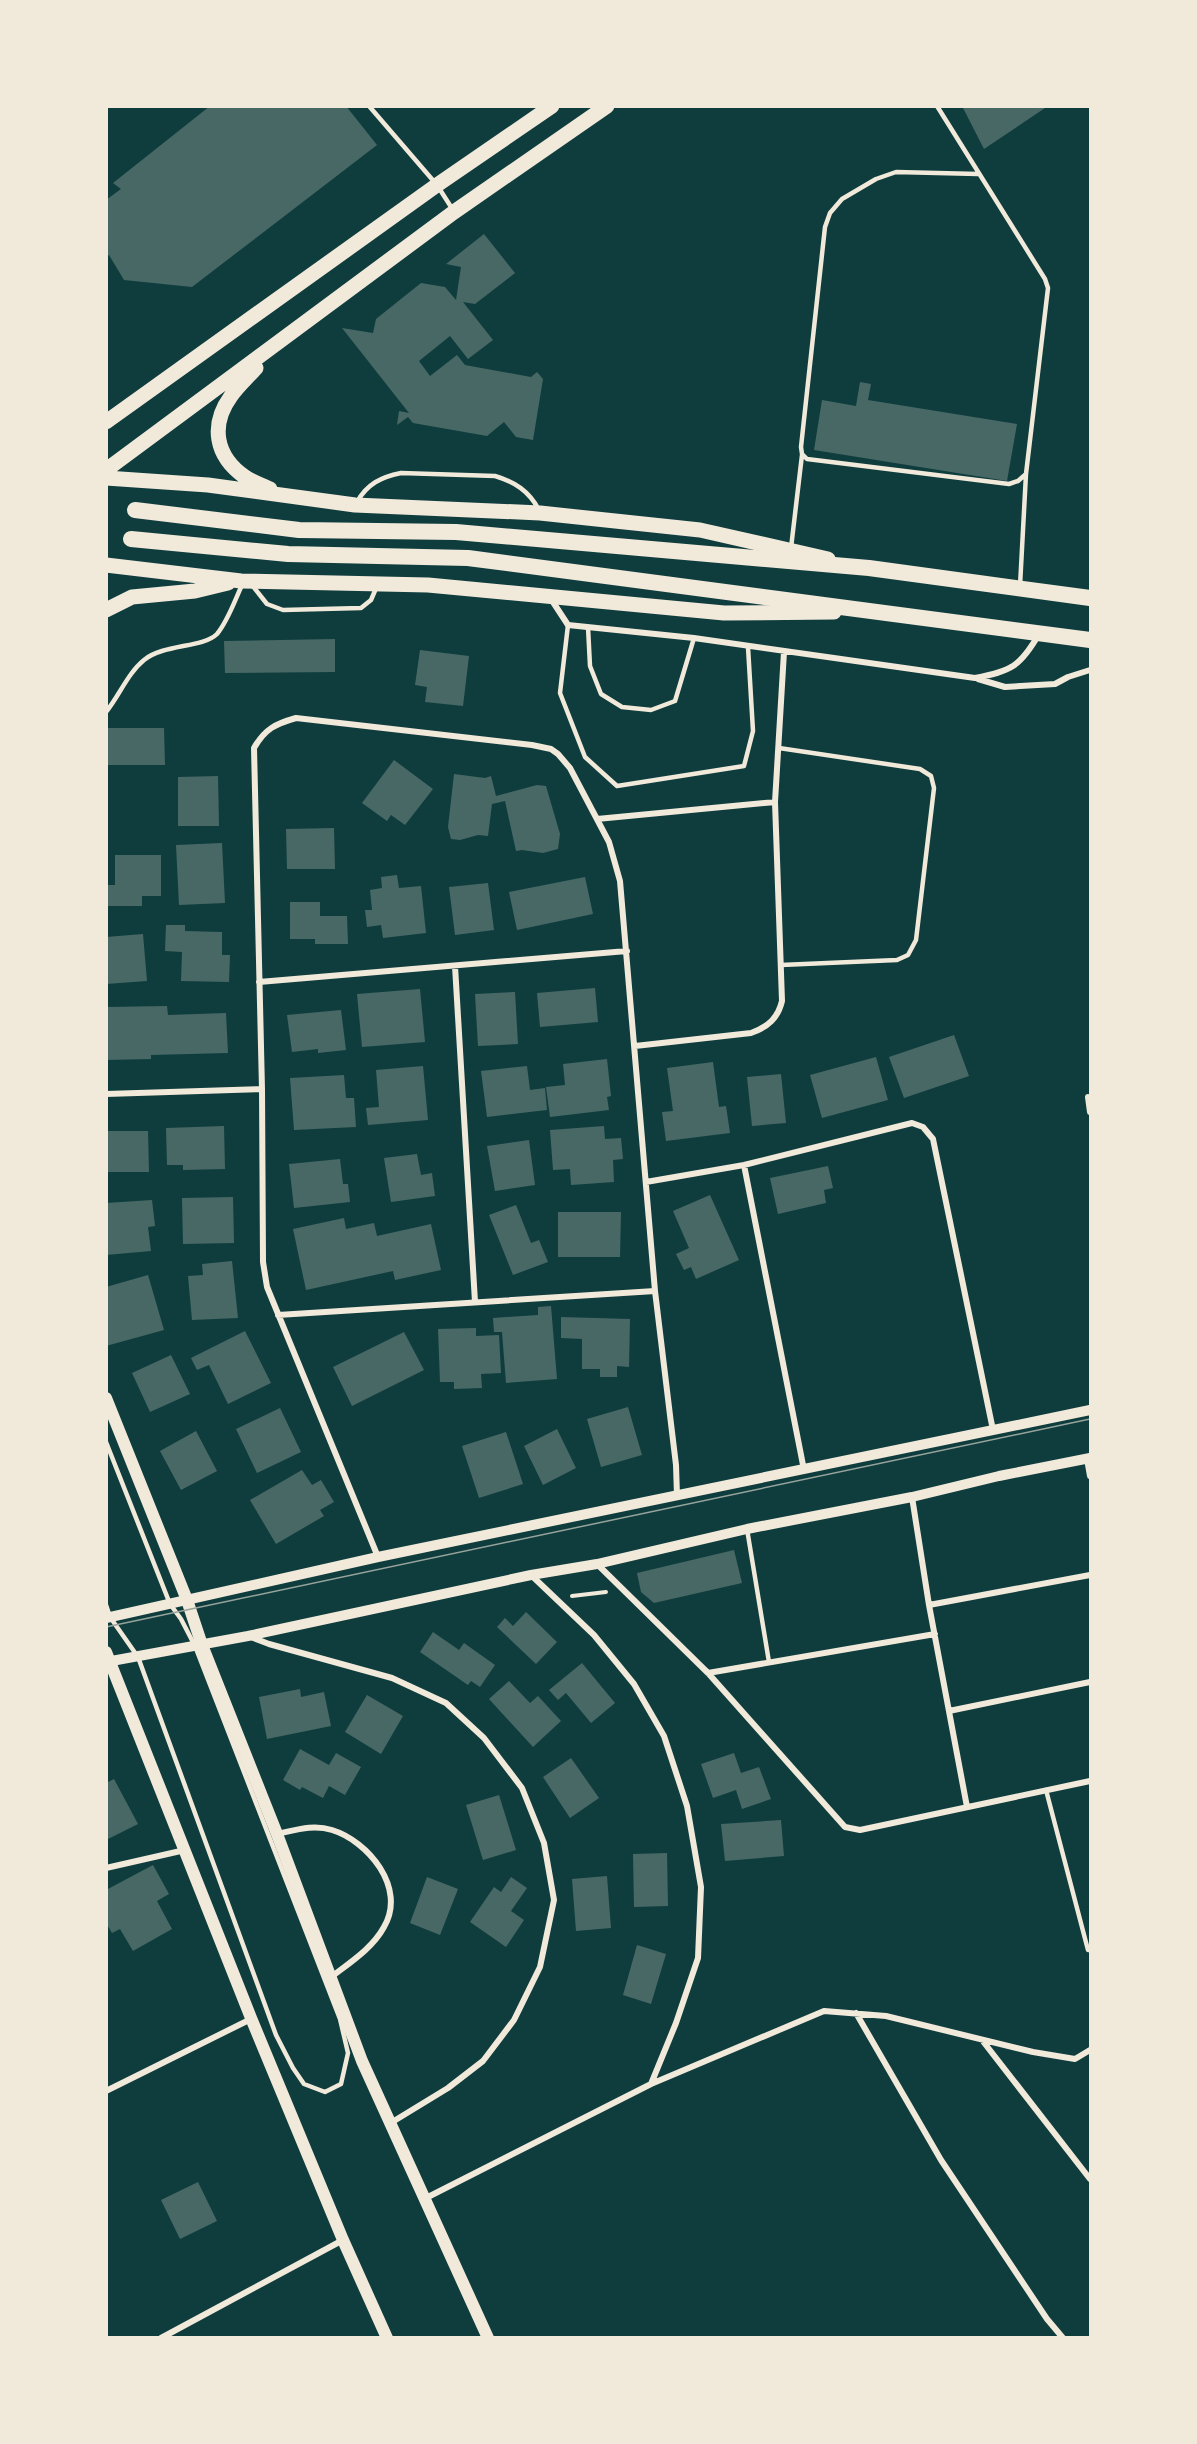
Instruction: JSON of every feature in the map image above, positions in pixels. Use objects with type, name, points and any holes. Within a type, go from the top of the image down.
[{"type":"highway","points":[[135,510],[299,530],[456,532],[869,568],[1090,598]]},
{"type":"highway","points":[[131,539],[288,554],[468,558],[1090,640]]},
{"type":"main road","points":[[109,421],[437,185],[552,106]]},
{"type":"main road","points":[[106,470],[279,344],[454,212],[607,106]]},
{"type":"main road","points":[[279,344],[231,396],[221,412],[217,429],[219,444],[229,462],[244,476],[279,494]]},
{"type":"main road","points":[[106,478],[208,485],[356,505],[540,513],[700,530],[869,568]]},
{"type":"main road","points":[[108,564],[244,581],[428,585],[724,613],[867,612]]},
{"type":"main road","points":[[106,610],[132,597],[195,591],[244,581]]},
{"type":"main road","points":[[106,1398],[187,1600],[198,1646],[276,1834],[362,2061],[423,2199],[488,2337]]},
{"type":"main road","points":[[108,1659],[251,2019],[343,2240],[387,2337]]},
{"type":"street","points":[[549,596],[568,625],[693,638],[975,678],[1005,687],[1055,684],[1090,670]]},
{"type":"street","points":[[975,678],[1006,672],[1028,654],[1039,634]]},
{"type":"street","points":[[635,1046],[751,1033],[766,1026],[777,1015],[782,1001],[775,802],[784,652]]},
{"type":"street","points":[[378,1557],[267,1287],[263,1262],[262,1089],[254,748],[262,734],[273,725],[296,718],[551,749],[570,768],[609,842],[620,881],[655,1291],[676,1465],[677,1496]]},
{"type":"street","points":[[597,819],[775,802]]},
{"type":"street","points":[[259,982],[627,951]]},
{"type":"street","points":[[455,966],[475,1302]]},
{"type":"street","points":[[106,1094],[262,1089]]},
{"type":"street","points":[[1088,1097],[1090,1112]]},
{"type":"street","points":[[646,1182],[744,1165],[912,1123],[923,1127],[933,1139],[993,1430]]},
{"type":"street","points":[[744,1165],[804,1470]]},
{"type":"street","points":[[278,1315],[655,1291]]},
{"type":"street","points":[[109,1617],[378,1557],[1090,1410]]},
{"type":"street","points":[[108,1659],[138,1657],[248,1636],[531,1575],[597,1564],[747,1529],[1089,1459],[1090,1476]]},
{"type":"street","points":[[912,1497],[929,1605],[967,1807]]},
{"type":"street","points":[[597,1564],[708,1673],[845,1827],[860,1830],[1090,1780]]},
{"type":"street","points":[[531,1575],[594,1635],[634,1683],[664,1736],[687,1806],[700,1887],[698,1958],[676,2023],[651,2084]]},
{"type":"street","points":[[929,1605],[1090,1575]]},
{"type":"street","points":[[708,1673],[935,1634]]},
{"type":"street","points":[[248,1636],[269,1644],[392,1678],[447,1703],[484,1738],[522,1788],[544,1843],[554,1900],[540,1967],[514,2020],[483,2061],[448,2088],[389,2124]]},
{"type":"street","points":[[949,1712],[1090,1682]]},
{"type":"street","points":[[276,1834],[311,1826],[332,1830],[358,1842],[378,1862],[388,1883],[390,1906],[385,1927],[365,1951],[330,1978]]},
{"type":"street","points":[[106,1868],[184,1850]]},
{"type":"street","points":[[423,2199],[651,2084],[824,2011],[886,2016],[1033,2052],[1076,2059],[1090,2050]]},
{"type":"street","points":[[856,2013],[941,2160],[1047,2319],[1063,2337]]},
{"type":"street","points":[[106,2091],[251,2019]]},
{"type":"street","points":[[982,2040],[1090,2179]]},
{"type":"street","points":[[161,2337],[343,2240]]},
{"type":"lane","points":[[369,106],[437,185],[454,212]]},
{"type":"lane","points":[[937,106],[1045,279],[1048,288],[1026,474],[1020,589]]},
{"type":"lane","points":[[790,550],[825,226],[830,213],[842,199],[876,179],[896,172],[978,174]]},
{"type":"lane","points":[[802,454],[815,461],[1009,484],[1018,481],[1026,474]]},
{"type":"lane","points":[[356,505],[363,492],[373,482],[400,472],[495,476],[509,480],[522,488],[533,499],[540,513]]},
{"type":"lane","points":[[106,712],[144,659],[164,650],[208,640],[218,632],[244,581],[267,604],[283,610],[361,608],[371,600],[378,584]]},
{"type":"lane","points":[[568,625],[560,693],[585,757],[617,786],[744,766],[753,730],[748,647]]},
{"type":"lane","points":[[588,627],[590,666],[601,694],[622,707],[651,710],[675,701],[693,638]]},
{"type":"lane","points":[[779,748],[920,769],[931,776],[934,788],[916,940],[912,951],[897,960],[781,966]]},
{"type":"lane","points":[[106,1442],[170,1604],[198,1646],[340,2019],[348,2053],[341,2084],[326,2092],[304,2084],[276,2035],[138,1657],[109,1617],[106,1605]]},
{"type":"lane","points":[[747,1529],[769,1662]]},
{"type":"lane","points":[[1046,1790],[1088,1950],[1090,1950]]},
{"type":"path","points":[[557,1599],[625,1589]]},
{"type":"building","points":[[210,106],[346,106],[377,145],[192,287],[124,280],[109,255],[106,257],[106,200],[121,189],[113,183]]},
{"type":"building","points":[[962,106],[1048,106],[984,149]]},
{"type":"building","points":[[484,234],[515,273],[475,304],[463,302],[493,340],[468,359],[450,336],[419,361],[430,376],[457,355],[465,365],[531,377],[537,372],[543,379],[533,440],[516,437],[504,422],[487,436],[413,423],[408,417],[397,425],[399,411],[409,413],[342,328],[373,333],[376,319],[421,283],[445,287],[456,300],[461,267],[446,264]]},
{"type":"building","points":[[860,382],[871,384],[868,400],[1017,424],[1007,481],[814,450],[822,400],[856,406]]},
{"type":"building","points":[[335,639],[335,672],[225,673],[224,641]]},
{"type":"building","points":[[420,650],[469,656],[463,706],[425,702],[427,687],[415,685]]},
{"type":"building","points":[[106,728],[164,728],[165,765],[106,765]]},
{"type":"building","points":[[394,760],[433,789],[405,825],[391,815],[387,821],[362,803]]},
{"type":"building","points":[[454,774],[485,778],[491,776],[496,796],[537,785],[546,786],[560,834],[558,849],[543,853],[516,851],[505,801],[492,804],[488,836],[478,835],[460,840],[451,839],[448,827]]},
{"type":"building","points":[[218,776],[219,826],[178,826],[178,777]]},
{"type":"building","points":[[334,828],[335,869],[287,869],[286,829]]},
{"type":"building","points":[[222,843],[225,903],[179,905],[176,845]]},
{"type":"building","points":[[115,855],[161,855],[161,896],[142,896],[142,906],[106,906],[106,885],[115,885]]},
{"type":"building","points":[[397,875],[399,888],[421,886],[426,933],[383,938],[381,925],[367,927],[365,910],[372,910],[370,890],[382,888],[381,877]]},
{"type":"building","points":[[585,877],[593,914],[517,930],[509,892]]},
{"type":"building","points":[[488,883],[494,930],[455,935],[449,887]]},
{"type":"building","points":[[290,902],[320,902],[320,916],[347,916],[348,944],[315,944],[315,939],[290,939]]},
{"type":"building","points":[[166,925],[185,925],[185,931],[222,932],[222,955],[230,955],[229,982],[181,981],[182,952],[165,951]]},
{"type":"building","points":[[143,934],[147,981],[106,984],[106,937]]},
{"type":"building","points":[[595,988],[598,1022],[540,1027],[537,993]]},
{"type":"building","points":[[420,989],[425,1042],[362,1047],[357,994]]},
{"type":"building","points":[[515,992],[518,1044],[478,1046],[475,994]]},
{"type":"building","points":[[167,1006],[168,1015],[226,1013],[228,1053],[151,1055],[151,1059],[106,1060],[106,1007]]},
{"type":"building","points":[[341,1010],[346,1050],[318,1053],[318,1049],[292,1052],[287,1015]]},
{"type":"building","points":[[954,1035],[969,1076],[904,1098],[889,1057]]},
{"type":"building","points":[[876,1057],[888,1100],[822,1118],[810,1075]]},
{"type":"building","points":[[607,1059],[611,1096],[607,1097],[609,1110],[550,1117],[546,1087],[565,1085],[563,1064]]},
{"type":"building","points":[[713,1062],[719,1107],[726,1106],[730,1133],[666,1141],[662,1112],[673,1111],[667,1068]]},
{"type":"building","points":[[423,1066],[428,1120],[368,1125],[366,1108],[379,1107],[376,1070]]},
{"type":"building","points":[[527,1066],[530,1090],[545,1088],[547,1110],[487,1117],[481,1071]]},
{"type":"building","points":[[781,1074],[786,1123],[752,1126],[747,1077]]},
{"type":"building","points":[[344,1075],[346,1098],[354,1098],[356,1127],[294,1130],[290,1078]]},
{"type":"building","points":[[224,1126],[225,1169],[183,1170],[183,1165],[167,1165],[166,1128]]},
{"type":"building","points":[[604,1126],[605,1139],[621,1138],[623,1159],[613,1160],[614,1182],[571,1185],[570,1169],[553,1170],[550,1130]]},
{"type":"building","points":[[106,1131],[148,1131],[149,1172],[106,1172]]},
{"type":"building","points":[[529,1140],[535,1185],[495,1191],[487,1146]]},
{"type":"building","points":[[417,1154],[421,1175],[432,1173],[435,1196],[391,1202],[384,1158]]},
{"type":"building","points":[[340,1159],[343,1184],[348,1184],[350,1202],[294,1208],[289,1164]]},
{"type":"building","points":[[828,1166],[833,1188],[824,1190],[826,1203],[778,1214],[770,1178]]},
{"type":"building","points":[[710,1195],[739,1260],[696,1279],[691,1267],[684,1270],[676,1254],[689,1248],[673,1211]]},
{"type":"building","points":[[233,1197],[234,1243],[183,1244],[182,1198]]},
{"type":"building","points":[[152,1200],[155,1226],[148,1227],[151,1251],[106,1255],[106,1203]]},
{"type":"building","points":[[516,1205],[531,1243],[539,1240],[548,1262],[513,1275],[489,1215]]},
{"type":"building","points":[[558,1212],[621,1212],[620,1257],[558,1257]]},
{"type":"building","points":[[344,1218],[346,1229],[374,1223],[377,1236],[431,1224],[441,1270],[395,1280],[393,1271],[306,1290],[293,1229]]},
{"type":"building","points":[[232,1261],[238,1318],[192,1320],[188,1276],[203,1275],[202,1264]]},
{"type":"building","points":[[148,1275],[164,1330],[106,1346],[106,1287]]},
{"type":"building","points":[[551,1306],[557,1379],[506,1383],[502,1332],[494,1332],[493,1318],[538,1315],[538,1307]]},
{"type":"building","points":[[561,1317],[630,1319],[629,1367],[617,1366],[617,1377],[600,1377],[600,1369],[582,1369],[582,1339],[561,1338]]},
{"type":"building","points":[[476,1328],[476,1336],[499,1335],[501,1373],[481,1374],[482,1388],[454,1389],[454,1382],[440,1382],[438,1329]]},
{"type":"building","points":[[245,1331],[271,1383],[228,1404],[209,1365],[197,1370],[191,1358]]},
{"type":"building","points":[[404,1332],[424,1370],[352,1406],[333,1367]]},
{"type":"building","points":[[171,1355],[190,1394],[150,1412],[132,1373]]},
{"type":"building","points":[[628,1407],[642,1455],[601,1467],[587,1419]]},
{"type":"building","points":[[280,1408],[301,1452],[257,1473],[236,1429]]},
{"type":"building","points":[[557,1429],[576,1468],[543,1485],[524,1446]]},
{"type":"building","points":[[196,1431],[217,1471],[181,1490],[160,1451]]},
{"type":"building","points":[[506,1432],[523,1484],[479,1498],[462,1446]]},
{"type":"building","points":[[302,1470],[312,1485],[321,1480],[334,1502],[320,1510],[324,1516],[276,1544],[250,1500]]},
{"type":"building","points":[[734,1550],[742,1583],[654,1603],[641,1592],[637,1573]]},
{"type":"building","points":[[526,1612],[557,1642],[536,1664],[497,1627],[505,1618],[513,1626]]},
{"type":"building","points":[[433,1632],[459,1650],[464,1643],[495,1665],[480,1687],[471,1681],[468,1685],[420,1652]]},
{"type":"building","points":[[582,1663],[615,1703],[591,1723],[566,1693],[558,1700],[549,1690]]},
{"type":"building","points":[[509,1681],[530,1703],[538,1696],[561,1721],[533,1747],[489,1699]]},
{"type":"building","points":[[300,1689],[301,1697],[324,1692],[331,1726],[267,1739],[259,1697]]},
{"type":"building","points":[[367,1695],[403,1716],[381,1754],[345,1732]]},
{"type":"building","points":[[300,1749],[329,1765],[336,1753],[361,1767],[345,1795],[329,1786],[323,1798],[302,1787],[300,1790],[283,1780]]},
{"type":"building","points":[[734,1753],[741,1773],[759,1767],[771,1799],[742,1809],[736,1790],[713,1798],[701,1764]]},
{"type":"building","points":[[571,1758],[599,1798],[570,1818],[543,1777]]},
{"type":"building","points":[[114,1779],[138,1824],[106,1840],[106,1783]]},
{"type":"building","points":[[499,1795],[516,1850],[483,1860],[466,1805]]},
{"type":"building","points":[[781,1820],[784,1856],[725,1861],[721,1824]]},
{"type":"building","points":[[667,1853],[668,1906],[634,1907],[633,1854]]},
{"type":"building","points":[[153,1865],[169,1894],[157,1901],[172,1929],[133,1951],[120,1929],[112,1933],[106,1923],[106,1890]]},
{"type":"building","points":[[607,1876],[611,1928],[576,1931],[572,1879]]},
{"type":"building","points":[[427,1877],[458,1889],[440,1935],[410,1923]]},
{"type":"building","points":[[511,1877],[527,1888],[511,1911],[524,1920],[506,1947],[470,1922],[494,1887],[501,1892]]},
{"type":"building","points":[[637,1945],[666,1954],[651,2004],[623,1995]]},
{"type":"building","points":[[198,2182],[217,2221],[180,2239],[161,2200]]},
{"type":"tram line","points":[[106,1627],[1090,1419]]}]
